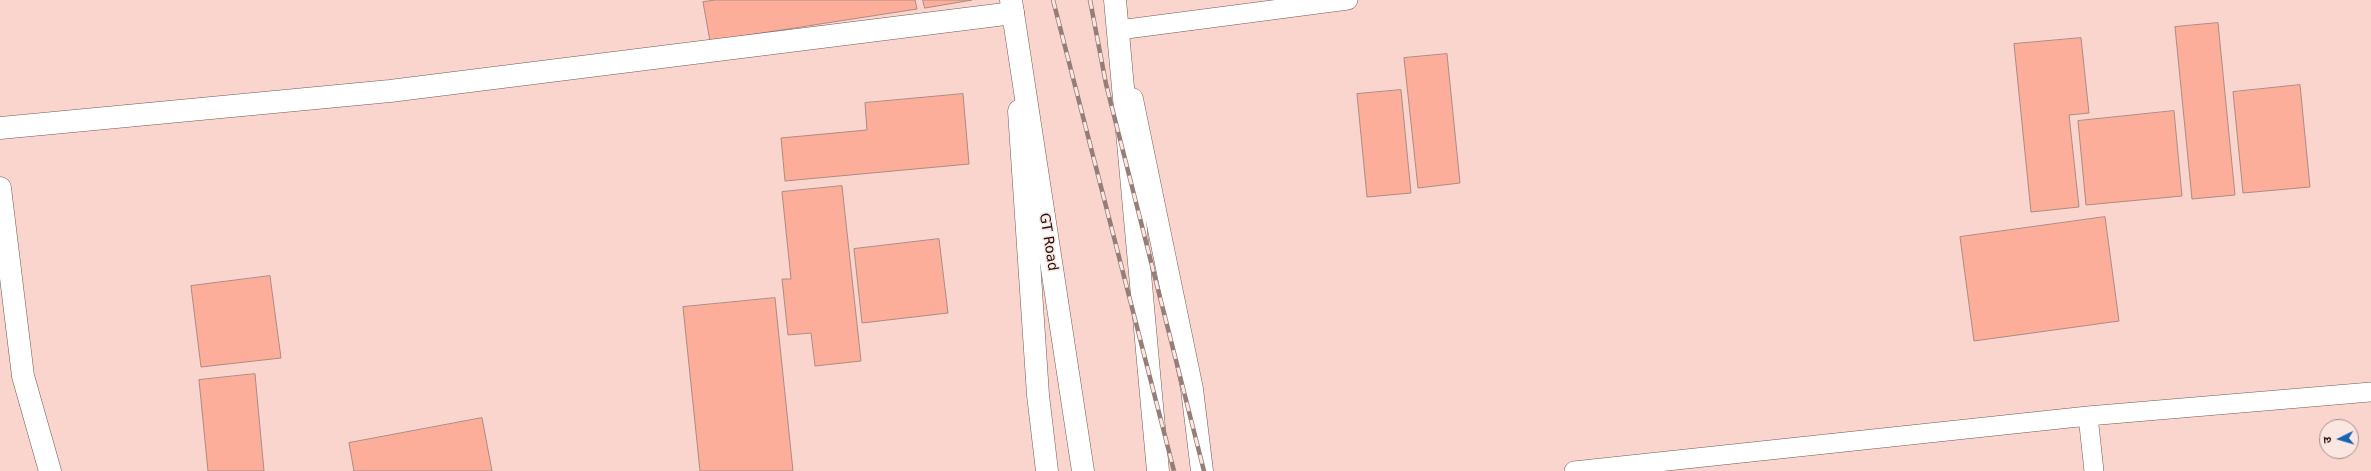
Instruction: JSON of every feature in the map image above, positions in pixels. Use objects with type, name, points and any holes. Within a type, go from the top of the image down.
[{"type":"main road","points":[[1114,0],[1119,37],[1158,471]]},
{"type":"main road","points":[[0,128],[390,91],[1012,6]]},
{"type":"main road","name":"GT Road","points":[[1012,6],[1038,387],[1047,471]]},
{"type":"main road","name":"GT Road","points":[[1012,6],[1083,471]]},
{"type":"main road","points":[[1119,37],[1192,389],[1202,471]]},
{"type":"main road","points":[[0,188],[23,376],[50,471]]},
{"type":"lane","points":[[1119,37],[1348,0]]},
{"type":"lane","points":[[1574,471],[2088,416],[2371,392]]},
{"type":"lane","points":[[2088,416],[2094,471]]},
{"type":"building","points":[[716,0],[915,0],[917,9],[710,41],[703,2]]},
{"type":"building","points":[[923,0],[972,0],[925,8]]},
{"type":"building","points":[[2218,23],[2235,195],[2192,199],[2175,27]]},
{"type":"building","points":[[2081,38],[2089,113],[2069,115],[2079,207],[2031,212],[2014,44]]},
{"type":"building","points":[[1447,54],[1460,183],[1418,188],[1404,58]]},
{"type":"building","points":[[2300,85],[2310,187],[2243,193],[2233,92]]},
{"type":"building","points":[[1401,90],[1411,193],[1367,197],[1357,94]]},
{"type":"building","points":[[963,94],[969,164],[785,181],[781,138],[867,130],[865,103]]},
{"type":"building","points":[[2174,111],[2182,196],[2086,205],[2078,121]]},
{"type":"building","points":[[842,186],[861,361],[815,366],[811,333],[788,335],[782,279],[791,279],[782,192]]},
{"type":"building","points":[[2105,217],[2119,321],[1974,341],[1960,237]]},
{"type":"building","points":[[939,239],[948,313],[862,323],[854,249]]},
{"type":"building","points":[[270,276],[281,358],[201,367],[191,286]]},
{"type":"building","points":[[775,298],[793,471],[700,471],[683,307]]},
{"type":"building","points":[[255,374],[264,471],[208,471],[199,380]]},
{"type":"building","points":[[482,418],[492,471],[354,471],[349,443]]},
{"type":"railway","points":[[1053,0],[1174,471]]},
{"type":"railway","points":[[1090,0],[1106,84],[1204,471]]}]
